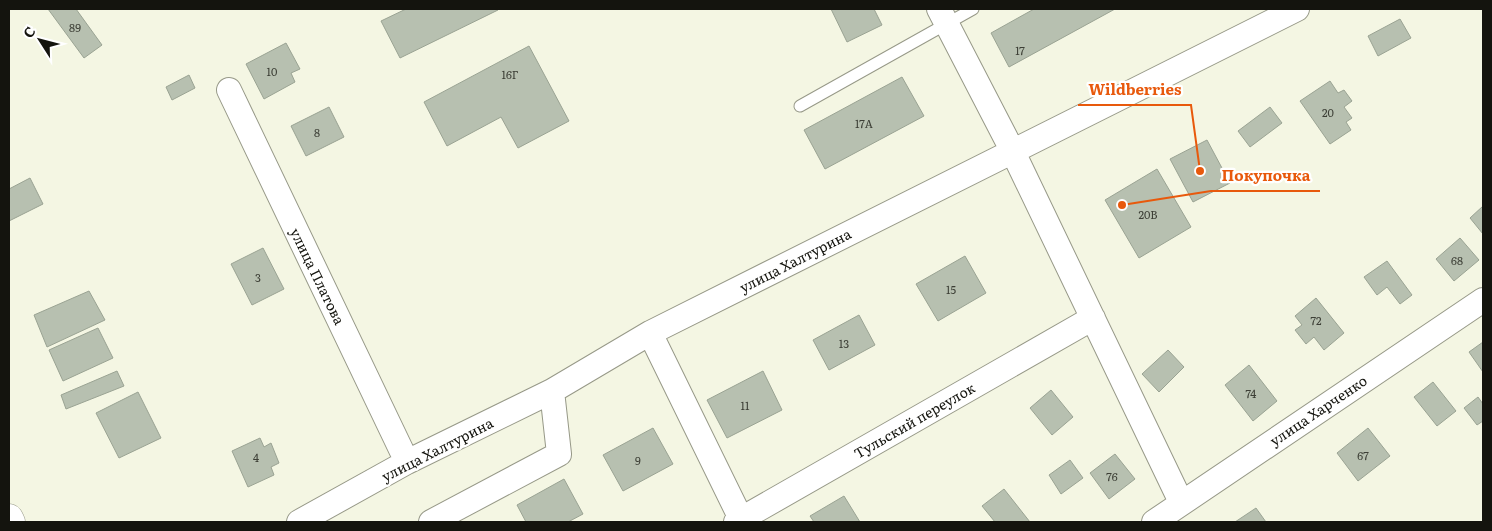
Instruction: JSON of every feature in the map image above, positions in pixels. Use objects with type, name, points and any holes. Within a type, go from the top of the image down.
[{"type":"main road","points":[[9,518],[11,522]]},
{"type":"street","name":"улица Халтурина","points":[[299,522],[407,462],[552,390],[650,333],[1012,150],[1297,9]]},
{"type":"street","points":[[943,16],[1012,150],[1181,502]]},
{"type":"street","name":"улица Платова","points":[[229,90],[407,462]]},
{"type":"street","name":"улица Харченко","points":[[1154,522],[1483,300]]},
{"type":"street","name":"Тульский переулок","points":[[738,521],[1093,318]]},
{"type":"street","points":[[650,333],[738,521]]},
{"type":"street","points":[[431,522],[559,454],[552,390]]},
{"type":"lane","points":[[800,106],[943,16],[973,9]]},
{"type":"building","points":[[48,9],[76,9],[102,45],[84,58]]},
{"type":"building","points":[[406,9],[498,10],[400,58],[381,21]]},
{"type":"building","points":[[831,9],[874,9],[882,25],[847,42]]},
{"type":"building","points":[[1034,9],[1115,9],[1009,67],[991,33]]},
{"type":"building","points":[[1400,19],[1411,38],[1378,56],[1368,36]]},
{"type":"building","points":[[286,43],[300,69],[291,73],[295,82],[264,99],[246,64]]},
{"type":"building","points":[[529,46],[569,121],[518,148],[501,117],[447,146],[424,102]]},
{"type":"building","points":[[189,75],[195,88],[172,100],[166,87]]},
{"type":"building","points":[[902,77],[924,116],[825,169],[804,130]]},
{"type":"building","points":[[1330,81],[1338,93],[1344,90],[1352,101],[1344,107],[1352,118],[1346,122],[1351,130],[1330,144],[1300,101]]},
{"type":"building","points":[[329,107],[344,137],[306,156],[291,126]]},
{"type":"building","points":[[1270,107],[1282,123],[1250,147],[1238,131]]},
{"type":"building","points":[[1207,140],[1230,183],[1193,202],[1170,159]]},
{"type":"building","points":[[1157,169],[1191,227],[1139,258],[1105,200]]},
{"type":"building","points":[[30,178],[43,204],[9,221],[9,189]]},
{"type":"building","points":[[1483,206],[1483,234],[1470,218]]},
{"type":"building","points":[[1460,238],[1479,260],[1454,281],[1436,259]]},
{"type":"building","points":[[263,248],[284,289],[252,305],[231,264]]},
{"type":"building","points":[[965,256],[986,293],[938,321],[916,284]]},
{"type":"building","points":[[1387,261],[1412,295],[1400,304],[1387,287],[1377,295],[1364,277]]},
{"type":"building","points":[[89,291],[105,320],[47,347],[34,315]]},
{"type":"building","points":[[1316,298],[1344,333],[1324,350],[1314,337],[1306,344],[1295,330],[1302,325],[1295,316]]},
{"type":"building","points":[[859,315],[875,345],[829,370],[813,340]]},
{"type":"building","points":[[98,328],[113,358],[63,381],[49,350]]},
{"type":"building","points":[[1483,342],[1483,372],[1469,352]]},
{"type":"building","points":[[1168,350],[1184,367],[1159,392],[1142,374]]},
{"type":"building","points":[[1249,365],[1277,401],[1253,421],[1225,385]]},
{"type":"building","points":[[117,371],[124,386],[66,409],[61,395]]},
{"type":"building","points":[[763,371],[782,410],[727,438],[707,400]]},
{"type":"building","points":[[1433,382],[1456,411],[1437,426],[1414,397]]},
{"type":"building","points":[[1051,390],[1073,417],[1052,435],[1030,408]]},
{"type":"building","points":[[138,392],[161,438],[119,458],[96,413]]},
{"type":"building","points":[[1478,397],[1483,404],[1483,421],[1477,425],[1464,408]]},
{"type":"building","points":[[653,428],[673,464],[623,491],[603,455]]},
{"type":"building","points":[[1368,428],[1390,456],[1358,481],[1337,453]]},
{"type":"building","points":[[260,438],[264,447],[271,443],[279,463],[271,467],[274,475],[248,487],[232,451]]},
{"type":"building","points":[[1115,454],[1135,479],[1109,499],[1090,473]]},
{"type":"building","points":[[1070,460],[1083,478],[1061,494],[1049,475]]},
{"type":"building","points":[[564,479],[583,514],[568,522],[526,522],[517,505]]},
{"type":"building","points":[[1004,489],[1030,522],[995,522],[982,506]]},
{"type":"building","points":[[844,496],[860,522],[814,522],[810,516]]},
{"type":"building","points":[[1256,508],[1266,522],[1235,522]]},
{"type":"place","name":"Wildberries","points":[[1200,171]]},
{"type":"place","name":"Покупочка","points":[[1122,205]]}]
